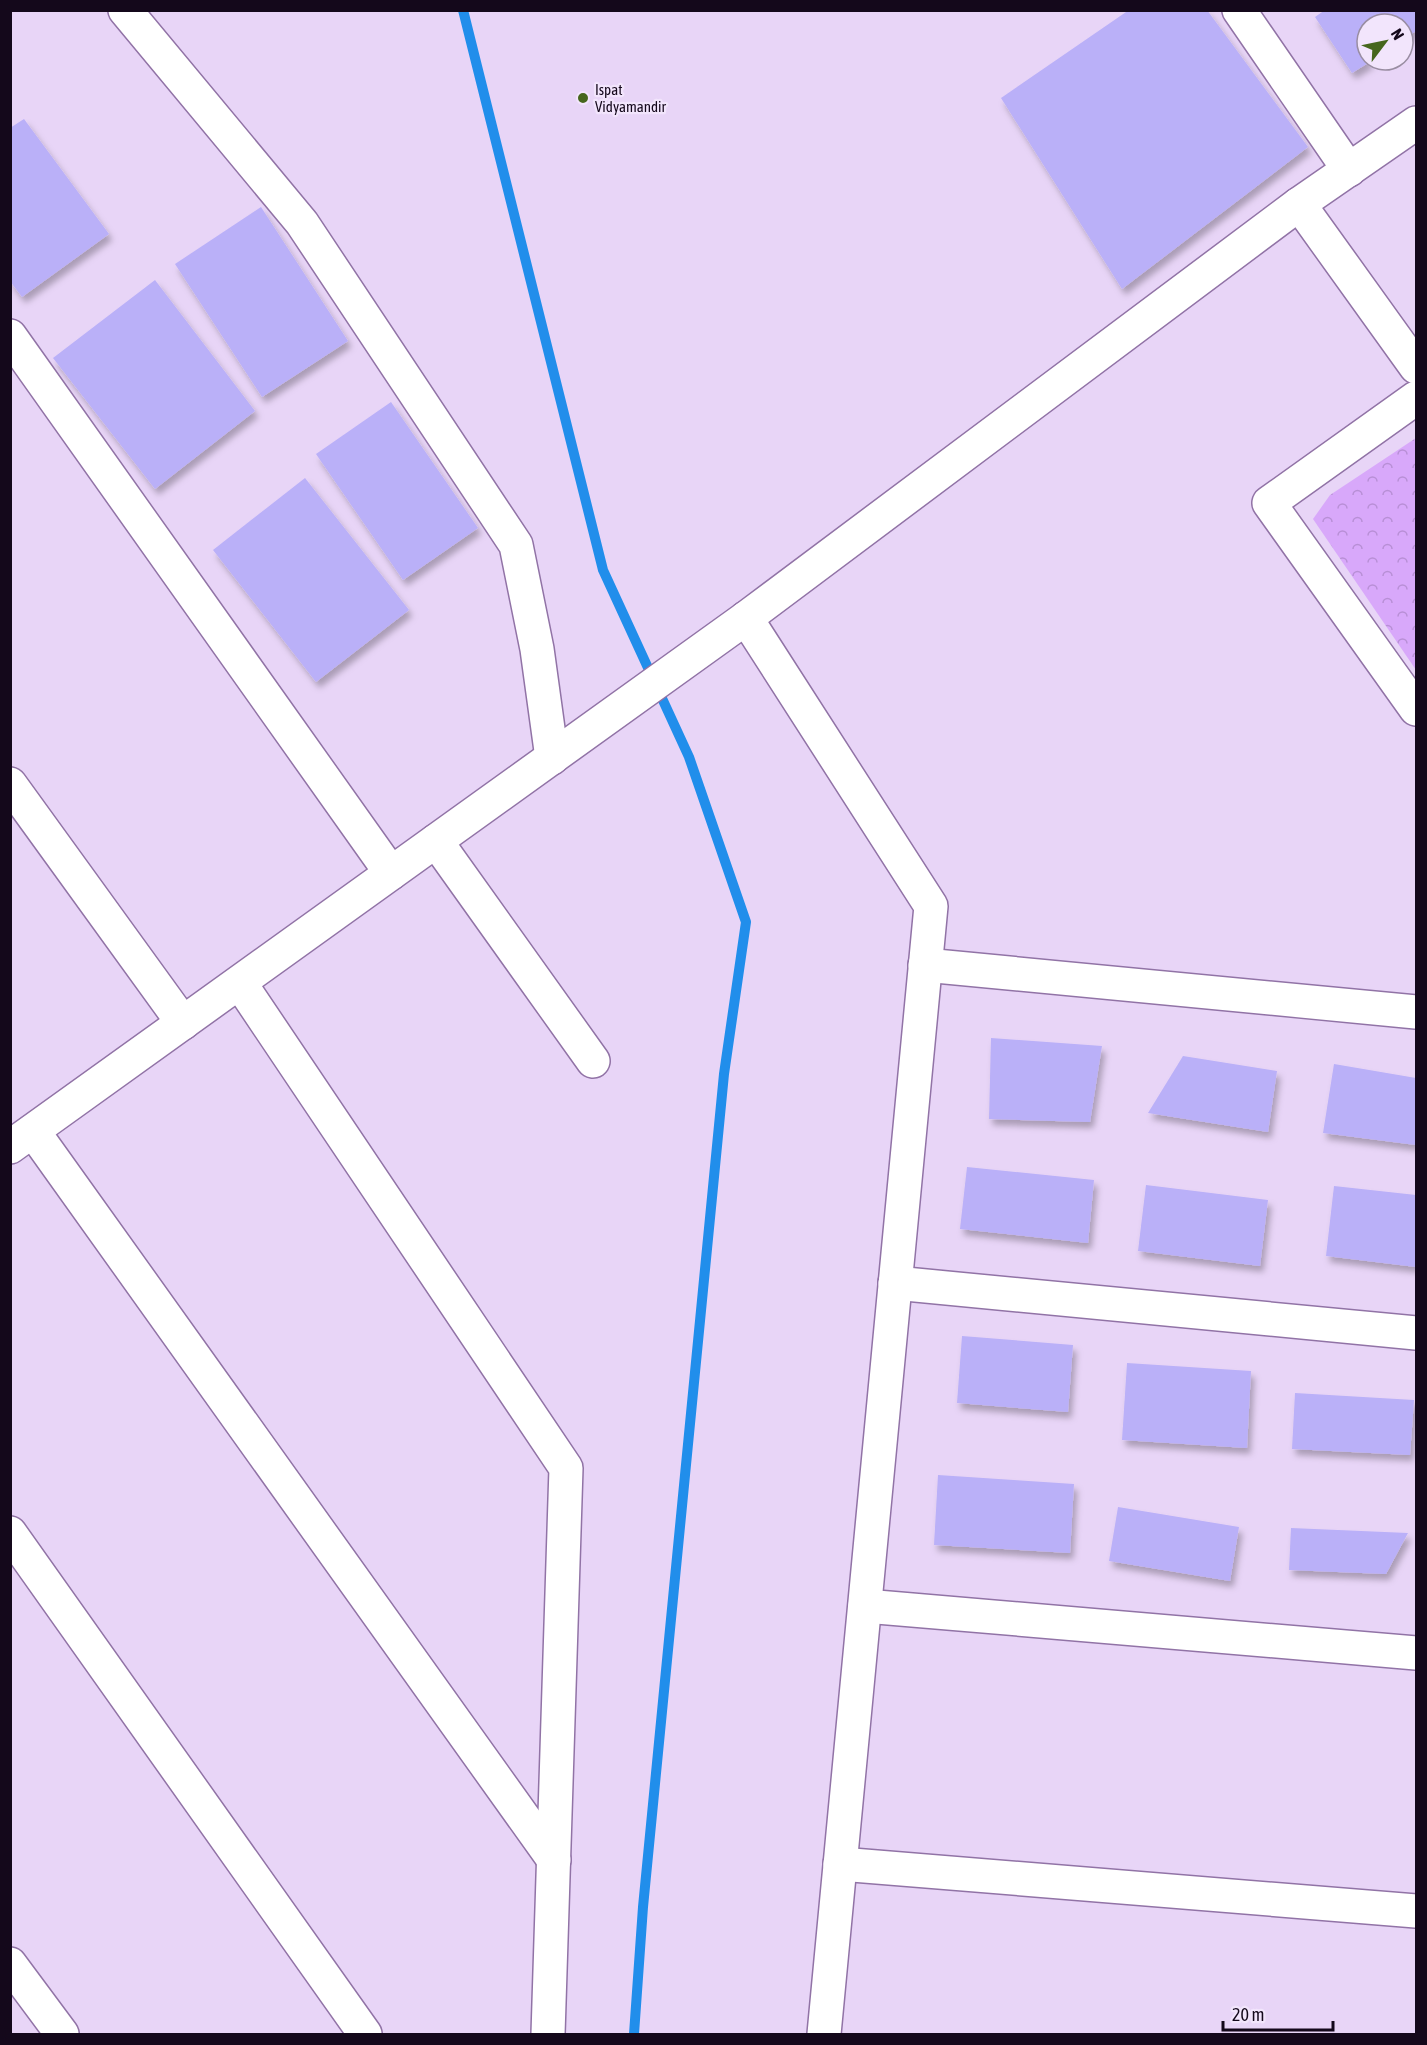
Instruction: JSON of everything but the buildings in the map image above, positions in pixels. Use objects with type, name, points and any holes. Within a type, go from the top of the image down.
[{"type":"street","points":[[125,10],[302,224],[516,545],[537,649],[552,758]]},
{"type":"street","points":[[1239,10],[1349,170]]},
{"type":"street","points":[[554,1860],[22,1139],[679,667],[1299,204],[1416,123]]},
{"type":"street","points":[[1299,204],[1416,367]]},
{"type":"street","points":[[10,336],[391,873]]},
{"type":"street","points":[[1416,398],[1269,503],[1416,709]]},
{"type":"street","points":[[746,618],[931,906],[824,2034]]},
{"type":"street","points":[[10,784],[183,1023]]},
{"type":"street","points":[[436,841],[593,1061]]},
{"type":"street","points":[[925,965],[1416,1012]]},
{"type":"street","points":[[240,983],[566,1468],[548,2034]]},
{"type":"street","points":[[895,1284],[1416,1333]]},
{"type":"street","points":[[10,1533],[365,2034]]},
{"type":"street","points":[[865,1606],[1416,1653]]},
{"type":"street","points":[[840,1864],[1416,1911]]},
{"type":"street","points":[[10,1964],[62,2034]]},
{"type":"green space","points":[[1416,438],[1416,670],[1313,519],[1330,495]]},
{"type":"waterway","points":[[463,10],[603,570],[689,757],[746,922],[724,1074],[643,1907],[634,2034]]},
{"type":"place","name":"Ispat Vidyamandir","points":[[583,98]]}]
